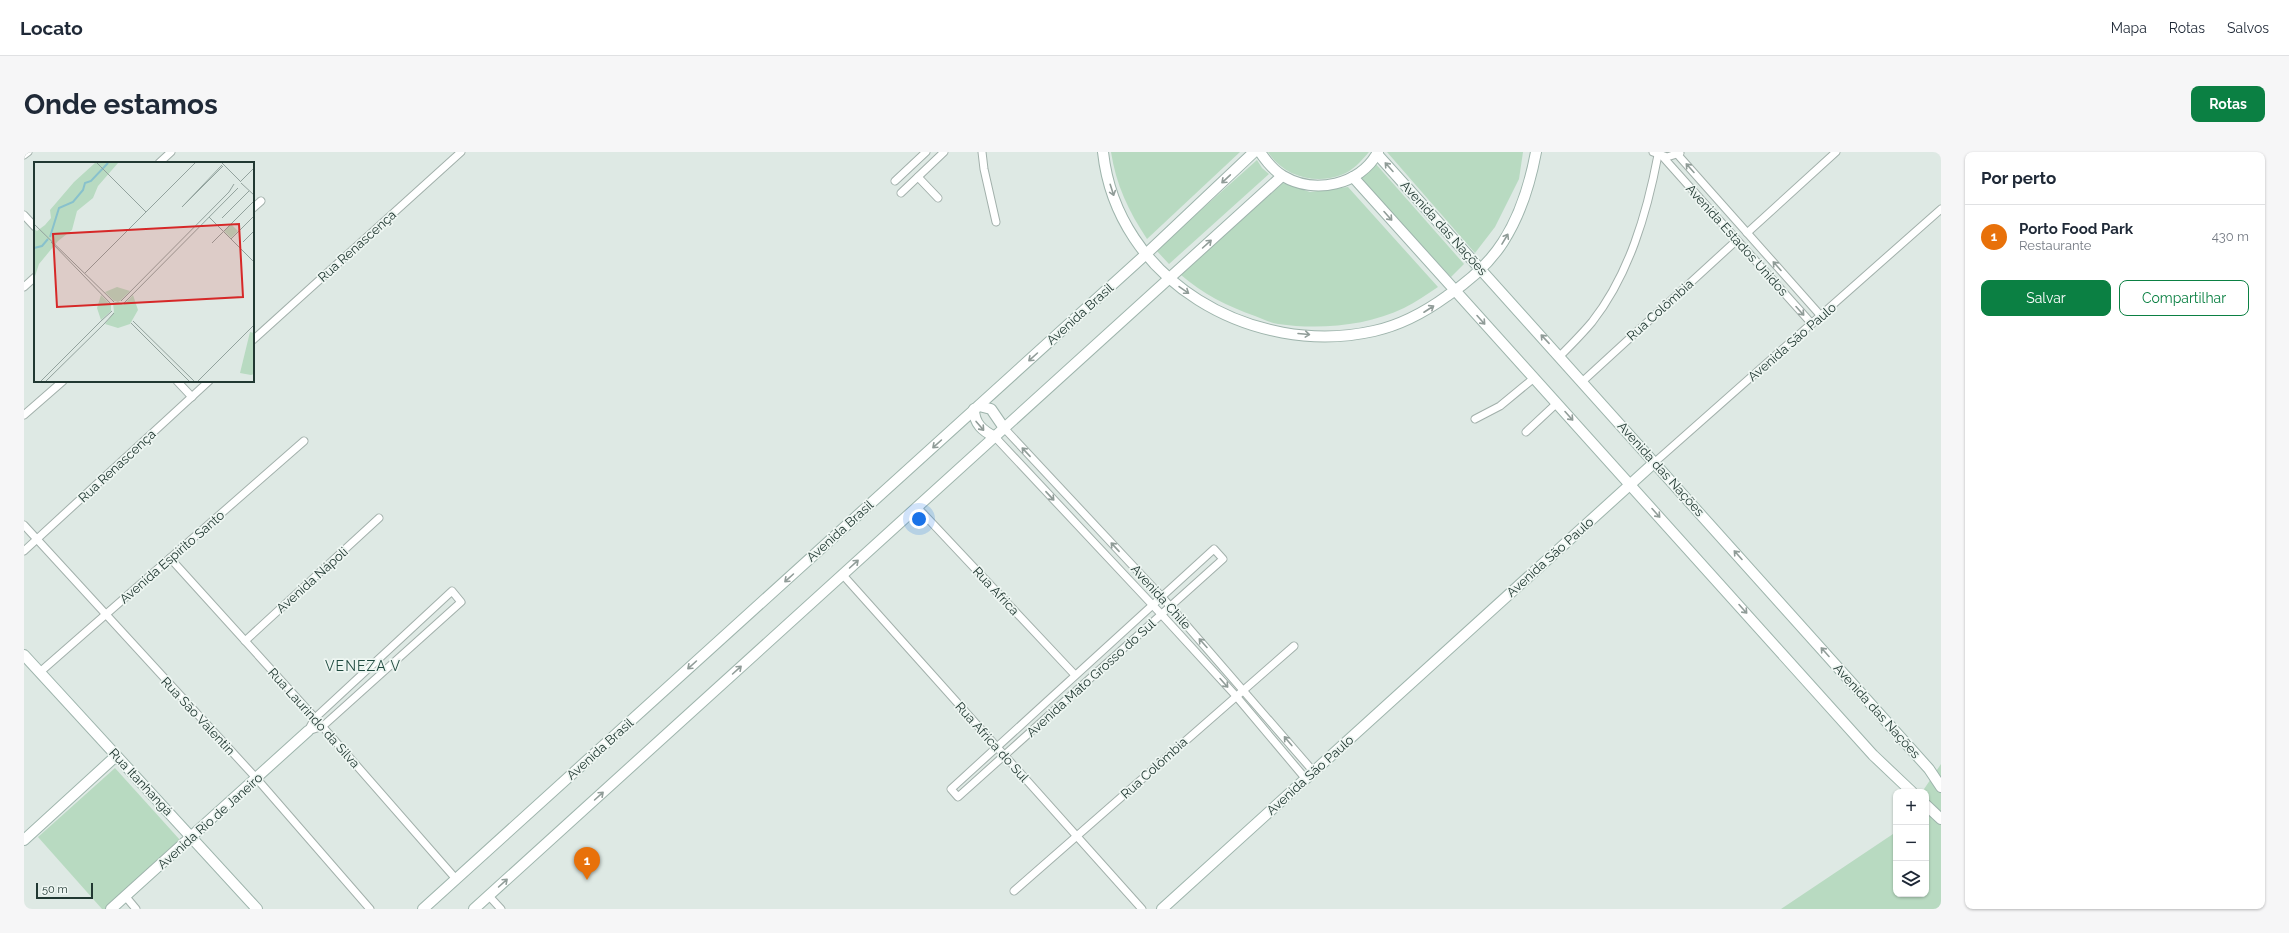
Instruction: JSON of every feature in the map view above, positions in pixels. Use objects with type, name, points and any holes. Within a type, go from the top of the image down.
[{"type":"main road","points":[[1103,152],[1112,192],[1132,236],[1145,255],[1168,279],[1219,312],[1252,326],[1281,332],[1325,336],[1374,331],[1401,323],[1424,312],[1455,291],[1480,269],[1502,243],[1517,219],[1529,185],[1536,152]]},
{"type":"main road","name":"Avenida Brasil","points":[[424,909],[1145,255],[1254,152]]},
{"type":"main road","points":[[1260,152],[1268,164],[1282,176],[1297,183],[1313,186],[1329,186],[1353,177],[1369,165],[1378,153]]},
{"type":"main road","name":"Avenida das Nações","points":[[1378,153],[1480,269],[1583,381],[1929,769],[1941,788]]},
{"type":"main road","points":[[474,909],[1282,176]]},
{"type":"main road","points":[[1353,177],[1873,755],[1909,789]]},
{"type":"main road","points":[[995,437],[987,433],[977,422],[976,408],[991,409],[1004,428]]},
{"type":"main road","name":"Avenida São Paulo","points":[[1162,909],[1655,462]]},
{"type":"main road","name":"Rua Itanhangá","points":[[24,654],[116,756],[193,837],[257,909]]},
{"type":"main road","name":"Avenida Rio de Janeiro","points":[[111,909],[193,837],[308,731]]},
{"type":"main road","points":[[24,840],[116,756]]},
{"type":"main road","points":[[1929,808],[1941,819]]},
{"type":"street","points":[[24,155],[28,152]]},
{"type":"street","points":[[160,162],[171,152]]},
{"type":"street","name":"Rua Renascença","points":[[254,339],[461,152]]},
{"type":"street","points":[[895,181],[926,152]]},
{"type":"street","points":[[901,193],[944,152]]},
{"type":"street","points":[[982,152],[986,183],[996,222]]},
{"type":"street","points":[[1747,233],[1836,152]]},
{"type":"street","points":[[1560,356],[1592,321],[1620,274],[1645,216],[1658,155],[1680,153]]},
{"type":"street","name":"Avenida Estados Unidos","points":[[1680,153],[1747,233],[1821,316]]},
{"type":"street","name":"Avenida Estados Unidos","points":[[1658,155],[1812,324]]},
{"type":"street","points":[[918,177],[938,198]]},
{"type":"street","points":[[254,207],[261,201]]},
{"type":"street","name":"Avenida São Paulo","points":[[1655,462],[1941,209]]},
{"type":"street","points":[[24,215],[34,226]]},
{"type":"street","name":"Rua Colômbia","points":[[1583,381],[1737,240]]},
{"type":"street","points":[[24,287],[34,278]]},
{"type":"street","points":[[1475,419],[1500,406],[1534,378]]},
{"type":"street","points":[[24,415],[62,382]]},
{"type":"street","points":[[178,382],[192,397]]},
{"type":"street","name":"Rua Renascença","points":[[24,551],[208,382]]},
{"type":"street","points":[[1526,432],[1557,403]]},
{"type":"street","name":"Avenida Chile","points":[[1004,428],[1162,597],[1244,689],[1313,771]]},
{"type":"street","name":"Avenida Chile","points":[[995,437],[1153,605],[1236,696],[1305,778]]},
{"type":"street","name":"Avenida Espírito Santo","points":[[40,672],[304,441]]},
{"type":"street","name":"Rua Africa","points":[[917,506],[1075,675]]},
{"type":"street","name":"Avenida Nápoli","points":[[245,641],[379,518]]},
{"type":"street","name":"Rua São Valentin","points":[[24,525],[105,616],[257,779],[370,909]]},
{"type":"street","name":"Avenida Mato Grosso do Sul","points":[[1214,549],[1223,559],[1170,606],[958,797],[951,789],[1214,549]]},
{"type":"street","name":"Rua Laurindo da Silva","points":[[170,558],[315,718],[456,879]]},
{"type":"street","name":"Rua Africa do Sul","points":[[842,574],[996,748],[1142,909]]},
{"type":"street","name":"Avenida Rio de Janeiro","points":[[452,591],[461,602],[322,726],[308,731],[315,718],[452,591]]},
{"type":"street","name":"Rua Colômbia","points":[[1014,891],[1294,646]]},
{"type":"street","points":[[489,896],[501,909]]},
{"type":"street","points":[[126,897],[136,909]]},
{"type":"green space","points":[[1111,152],[1240,152],[1147,239],[1134,219],[1124,198],[1116,176]]},
{"type":"green space","points":[[1268,152],[1369,152],[1349,171],[1331,178],[1321,179],[1300,176],[1291,172],[1282,167]]},
{"type":"green space","points":[[1387,152],[1523,152],[1519,179],[1495,227],[1475,253]]},
{"type":"green space","points":[[1257,160],[1262,168],[1269,174],[1169,264],[1156,250]]},
{"type":"green space","points":[[1375,163],[1464,264],[1451,277],[1359,177]]},
{"type":"green space","points":[[1283,183],[1310,192],[1348,187],[1438,287],[1404,308],[1374,319],[1359,323],[1310,327],[1270,322],[1225,304],[1207,294],[1181,275]]},
{"type":"green space","points":[[1941,764],[1941,909],[1781,909],[1893,834],[1893,897],[1929,897],[1929,789],[1924,789]]},
{"type":"green space","points":[[115,768],[180,840],[106,909],[102,909],[38,837]]},
{"type":"place","name":"Porto Food Park","points":[[587,880]]},
{"type":"district","name":"VENEZA V","points":[[363,666]]}]
